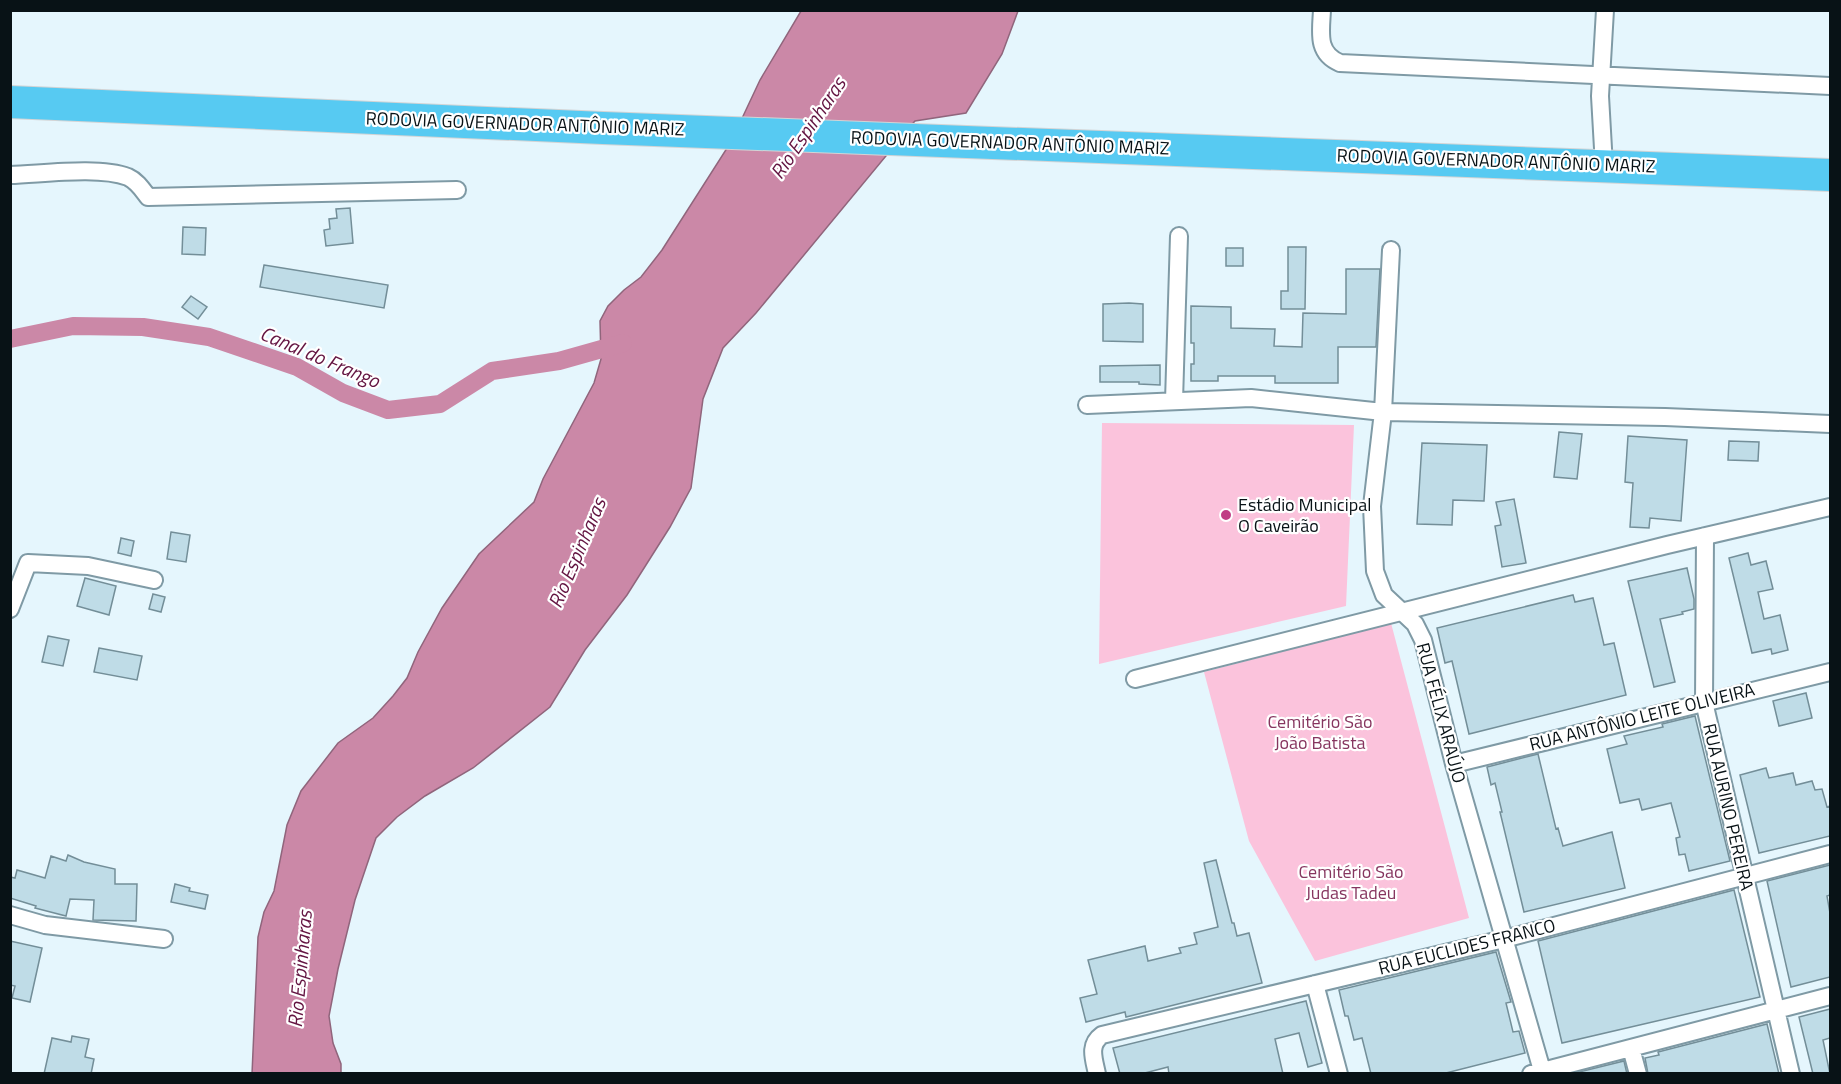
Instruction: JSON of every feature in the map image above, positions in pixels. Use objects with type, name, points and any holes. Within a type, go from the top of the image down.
[{"type":"highway","name":"RODOVIA GOVERNADOR ANTÔNIO MARIZ","points":[[10,102],[1830,175]]},
{"type":"street","points":[[1322,10],[1320,42],[1325,54],[1331,60],[1340,63],[1830,86]]},
{"type":"street","points":[[1604,166],[1600,75],[1605,10]]},
{"type":"street","points":[[10,175],[110,173],[130,178],[148,196],[457,190]]},
{"type":"street","points":[[1174,401],[1179,236]]},
{"type":"street","name":"RUA FÉLIX ARAÚJO","points":[[1391,250],[1383,412],[1372,506],[1375,571],[1384,595],[1415,624],[1423,640],[1454,764],[1539,1072]]},
{"type":"street","points":[[1087,405],[1251,398],[1383,412],[1665,417],[1830,424]]},
{"type":"street","points":[[1135,679],[1705,536],[1830,507]]},
{"type":"street","name":"RUA AURINO PEREIRA","points":[[1705,536],[1704,702],[1791,1074]]},
{"type":"street","points":[[10,609],[28,563],[88,566],[154,580]]},
{"type":"street","name":"RUA ANTÔNIO LEITE OLIVEIRA","points":[[1454,764],[1830,672]]},
{"type":"street","name":"RUA EUCLIDES FRANCO","points":[[1097,1074],[1093,1048],[1096,1040],[1102,1035],[1504,939],[1830,854]]},
{"type":"street","points":[[10,915],[45,925],[164,939]]},
{"type":"street","points":[[1315,984],[1339,1074]]},
{"type":"street","points":[[1539,1072],[1830,996]]},
{"type":"street","points":[[1631,1048],[1638,1074]]},
{"type":"green space","name":"Estádio Municipal O Caveirão","points":[[1102,423],[1354,425],[1346,606],[1099,664]]},
{"type":"green space","points":[[1391,623],[1469,918],[1315,961],[1249,841],[1204,672]]},
{"type":"water","name":"Rio Espinharas","points":[[801,11],[1018,11],[1002,54],[966,113],[915,121],[903,134],[737,129],[760,80]]},
{"type":"water","name":"Rio Espinharas","points":[[736,134],[900,139],[756,313],[723,348],[703,399],[691,488],[670,527],[627,595],[585,650],[550,707],[473,768],[425,796],[397,817],[376,838],[355,900],[329,1016],[333,1043],[341,1064],[341,1073],[252,1074],[258,937],[264,912],[274,891],[287,825],[301,791],[338,743],[373,718],[393,696],[407,678],[442,608],[479,554],[534,502],[543,479],[594,383],[601,359],[600,321],[608,306],[641,277],[662,250]]},
{"type":"building","points":[[350,208],[353,243],[326,246],[324,230],[330,229],[329,219],[337,218],[336,209]]},
{"type":"building","points":[[183,227],[206,228],[205,255],[182,254]]},
{"type":"building","points":[[1288,247],[1306,247],[1305,309],[1281,309],[1281,291],[1288,291]]},
{"type":"building","points":[[1226,248],[1243,248],[1243,266],[1226,266]]},
{"type":"building","points":[[264,265],[388,285],[384,308],[260,287]]},
{"type":"building","points":[[1346,269],[1380,269],[1376,347],[1338,347],[1338,383],[1275,383],[1275,376],[1218,376],[1218,381],[1191,381],[1194,343],[1191,343],[1191,306],[1231,307],[1231,328],[1275,329],[1274,346],[1302,347],[1303,313],[1346,314]]},
{"type":"building","points":[[191,296],[207,307],[198,319],[182,307]]},
{"type":"building","points":[[1103,304],[1143,304],[1143,342],[1103,341]]},
{"type":"building","points":[[1160,365],[1160,385],[1139,384],[1139,382],[1100,382],[1100,366]]},
{"type":"building","points":[[1559,432],[1582,434],[1577,479],[1554,477]]},
{"type":"building","points":[[1628,436],[1687,440],[1681,521],[1650,518],[1649,528],[1630,527],[1633,483],[1625,482]]},
{"type":"building","points":[[1729,441],[1759,442],[1758,461],[1728,460]]},
{"type":"building","points":[[1422,443],[1487,445],[1484,501],[1453,500],[1452,525],[1417,524]]},
{"type":"building","points":[[1514,499],[1526,563],[1502,567],[1495,526],[1501,525],[1496,502]]},
{"type":"building","points":[[171,532],[190,535],[186,562],[167,559]]},
{"type":"building","points":[[121,538],[134,541],[131,556],[118,553]]},
{"type":"building","points":[[1748,553],[1751,565],[1766,561],[1773,589],[1758,592],[1764,619],[1780,615],[1788,650],[1772,654],[1771,649],[1752,653],[1729,558]]},
{"type":"building","points":[[1687,568],[1694,609],[1660,619],[1675,682],[1654,687],[1628,581]]},
{"type":"building","points":[[85,578],[116,586],[109,615],[77,606]]},
{"type":"building","points":[[153,594],[165,597],[161,612],[149,609]]},
{"type":"building","points":[[1573,595],[1575,602],[1593,598],[1604,645],[1614,643],[1626,695],[1469,734],[1452,661],[1445,663],[1437,628]]},
{"type":"building","points":[[48,636],[69,640],[63,666],[42,662]]},
{"type":"building","points":[[99,648],[142,656],[137,680],[94,672]]},
{"type":"building","points":[[1806,693],[1812,718],[1779,726],[1773,701]]},
{"type":"building","points":[[1695,716],[1730,861],[1689,871],[1685,854],[1679,855],[1676,838],[1680,837],[1671,803],[1642,810],[1639,799],[1620,803],[1607,749],[1627,744],[1624,736],[1663,727],[1662,724]]},
{"type":"building","points":[[1538,754],[1556,829],[1558,828],[1563,846],[1612,832],[1625,888],[1524,912],[1495,783],[1491,785],[1487,767]]},
{"type":"building","points":[[1766,768],[1769,778],[1793,773],[1796,785],[1812,781],[1815,790],[1822,789],[1827,807],[1830,806],[1830,836],[1759,853],[1740,775]]},
{"type":"building","points":[[68,855],[84,862],[115,869],[115,884],[137,884],[136,921],[93,920],[94,900],[70,899],[66,916],[35,908],[36,906],[10,898],[10,877],[15,878],[17,870],[45,878],[51,856],[66,861]]},
{"type":"building","points":[[1216,860],[1232,923],[1234,923],[1237,936],[1249,933],[1262,983],[1126,1017],[1125,1012],[1086,1022],[1080,998],[1097,994],[1088,960],[1145,946],[1148,961],[1181,953],[1179,948],[1197,944],[1194,933],[1218,927],[1204,863]]},
{"type":"building","points":[[1830,865],[1830,895],[1827,896],[1830,913],[1830,977],[1791,987],[1767,881]]},
{"type":"building","points":[[175,884],[190,888],[189,891],[208,895],[205,909],[171,902]]},
{"type":"building","points":[[1734,890],[1760,997],[1562,1043],[1538,941]]},
{"type":"building","points":[[10,941],[42,948],[30,1002],[12,998],[15,986],[10,985]]},
{"type":"building","points":[[1496,952],[1511,1002],[1506,1003],[1513,1032],[1519,1031],[1525,1053],[1442,1074],[1371,1074],[1362,1038],[1354,1040],[1339,990]]},
{"type":"building","points":[[1306,1001],[1322,1063],[1308,1067],[1299,1033],[1275,1039],[1283,1074],[1169,1074],[1168,1067],[1141,1074],[1120,1074],[1113,1048]]},
{"type":"building","points":[[1830,1009],[1830,1038],[1823,1040],[1830,1074],[1813,1074],[1799,1017]]},
{"type":"building","points":[[1767,1024],[1779,1074],[1648,1074],[1645,1058],[1659,1055],[1658,1052]]},
{"type":"building","points":[[72,1036],[89,1039],[85,1057],[94,1059],[91,1074],[44,1074],[52,1038],[71,1042]]},
{"type":"building","points":[[1624,1061],[1627,1074],[1579,1074],[1579,1072]]},
{"type":"waterway","name":"Canal do Frango","points":[[10,339],[73,326],[143,327],[209,337],[297,367],[343,393],[388,410],[440,404],[492,371],[559,361],[623,343]]},
{"type":"place","name":"Estádio Municipal O Caveirão","points":[[1226,515]]},
{"type":"park label","name":"Cemitério São João Batista","points":[[1320,732]]},
{"type":"park label","name":"Cemitério São Judas Tadeu","points":[[1351,882]]}]
